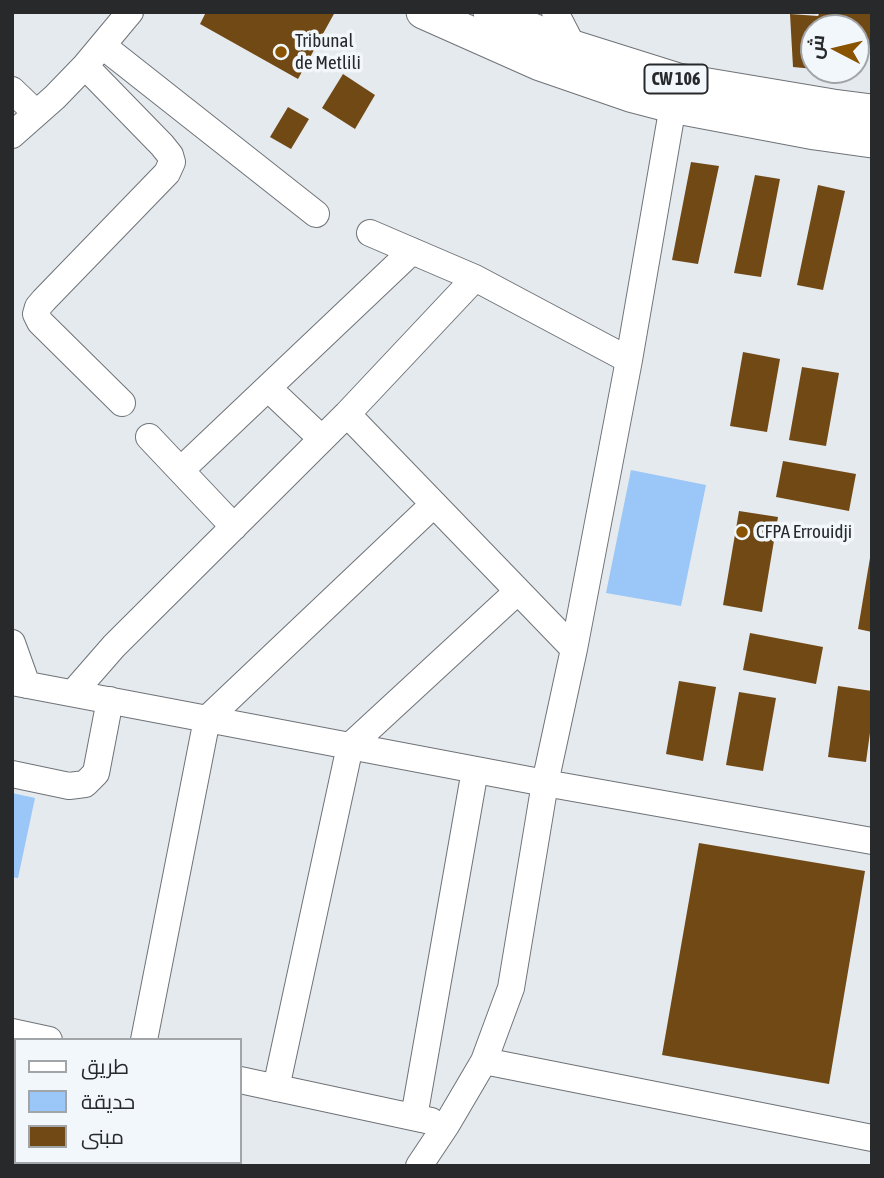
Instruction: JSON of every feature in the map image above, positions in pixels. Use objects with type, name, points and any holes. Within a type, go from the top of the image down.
[{"type":"main road","points":[[423,12],[540,64],[630,95],[675,93],[814,133],[872,141]]},
{"type":"main road","name":"CW 106","points":[[490,12],[675,93],[872,111]]},
{"type":"street","points":[[12,135],[85,66],[130,12]]},
{"type":"street","points":[[555,12],[573,47]]},
{"type":"street","points":[[103,46],[316,214]]},
{"type":"street","points":[[85,66],[162,145],[172,162],[167,173],[44,300],[36,314],[40,322],[122,402]]},
{"type":"street","points":[[12,90],[36,113]]},
{"type":"street","points":[[419,1166],[447,1125],[484,1061],[511,988],[545,783],[574,649],[629,360],[675,93]]},
{"type":"street","points":[[370,233],[475,278],[629,360]]},
{"type":"street","points":[[181,470],[412,251]]},
{"type":"street","points":[[73,693],[114,646],[347,415],[475,278]]},
{"type":"street","points":[[268,388],[322,439]]},
{"type":"street","points":[[347,415],[574,649]]},
{"type":"street","points":[[149,437],[234,527]]},
{"type":"street","points":[[144,1038],[207,719],[434,504]]},
{"type":"street","points":[[276,1088],[350,746],[519,591]]},
{"type":"street","points":[[12,643],[19,683],[545,783],[872,841]]},
{"type":"street","points":[[12,774],[69,786],[85,784],[96,773],[110,700]]},
{"type":"street","points":[[414,1117],[475,770]]},
{"type":"street","points":[[12,1032],[40,1038]]},
{"type":"street","points":[[484,1061],[872,1138]]},
{"type":"street","points":[[242,1080],[447,1125]]},
{"type":"green space","points":[[631,470],[706,485],[681,606],[606,593]]},
{"type":"green space","points":[[12,793],[35,798],[18,878],[12,877]]},
{"type":"building","name":"Tribunal de Metlili","points":[[206,12],[335,12],[298,79],[200,24]]},
{"type":"building","points":[[872,12],[872,49],[870,14],[819,14]]},
{"type":"building","points":[[790,14],[800,15],[800,68],[793,67]]},
{"type":"building","points":[[343,74],[375,95],[355,129],[322,108]]},
{"type":"building","points":[[288,107],[309,119],[291,149],[270,137]]},
{"type":"building","points":[[691,162],[719,166],[698,264],[672,260]]},
{"type":"building","points":[[755,175],[780,179],[761,277],[734,273]]},
{"type":"building","points":[[818,185],[845,191],[823,290],[797,285]]},
{"type":"building","points":[[743,352],[780,359],[767,432],[730,426]]},
{"type":"building","points":[[802,367],[839,373],[826,446],[789,440]]},
{"type":"building","points":[[783,461],[856,474],[849,511],[776,497]]},
{"type":"building","points":[[739,511],[778,517],[762,612],[723,605]]},
{"type":"building","points":[[872,558],[872,632],[858,629]]},
{"type":"building","points":[[750,633],[823,647],[816,684],[743,670]]},
{"type":"building","points":[[679,681],[716,687],[703,761],[666,754]]},
{"type":"building","points":[[838,686],[872,691],[872,718],[866,762],[828,757]]},
{"type":"building","points":[[739,692],[776,698],[763,771],[726,765]]},
{"type":"building","points":[[699,843],[865,871],[829,1084],[662,1055]]},
{"type":"place","name":"Tribunal de Metlili","points":[[281,52]]},
{"type":"place","name":"CFPA Errouidji","points":[[742,532]]}]
